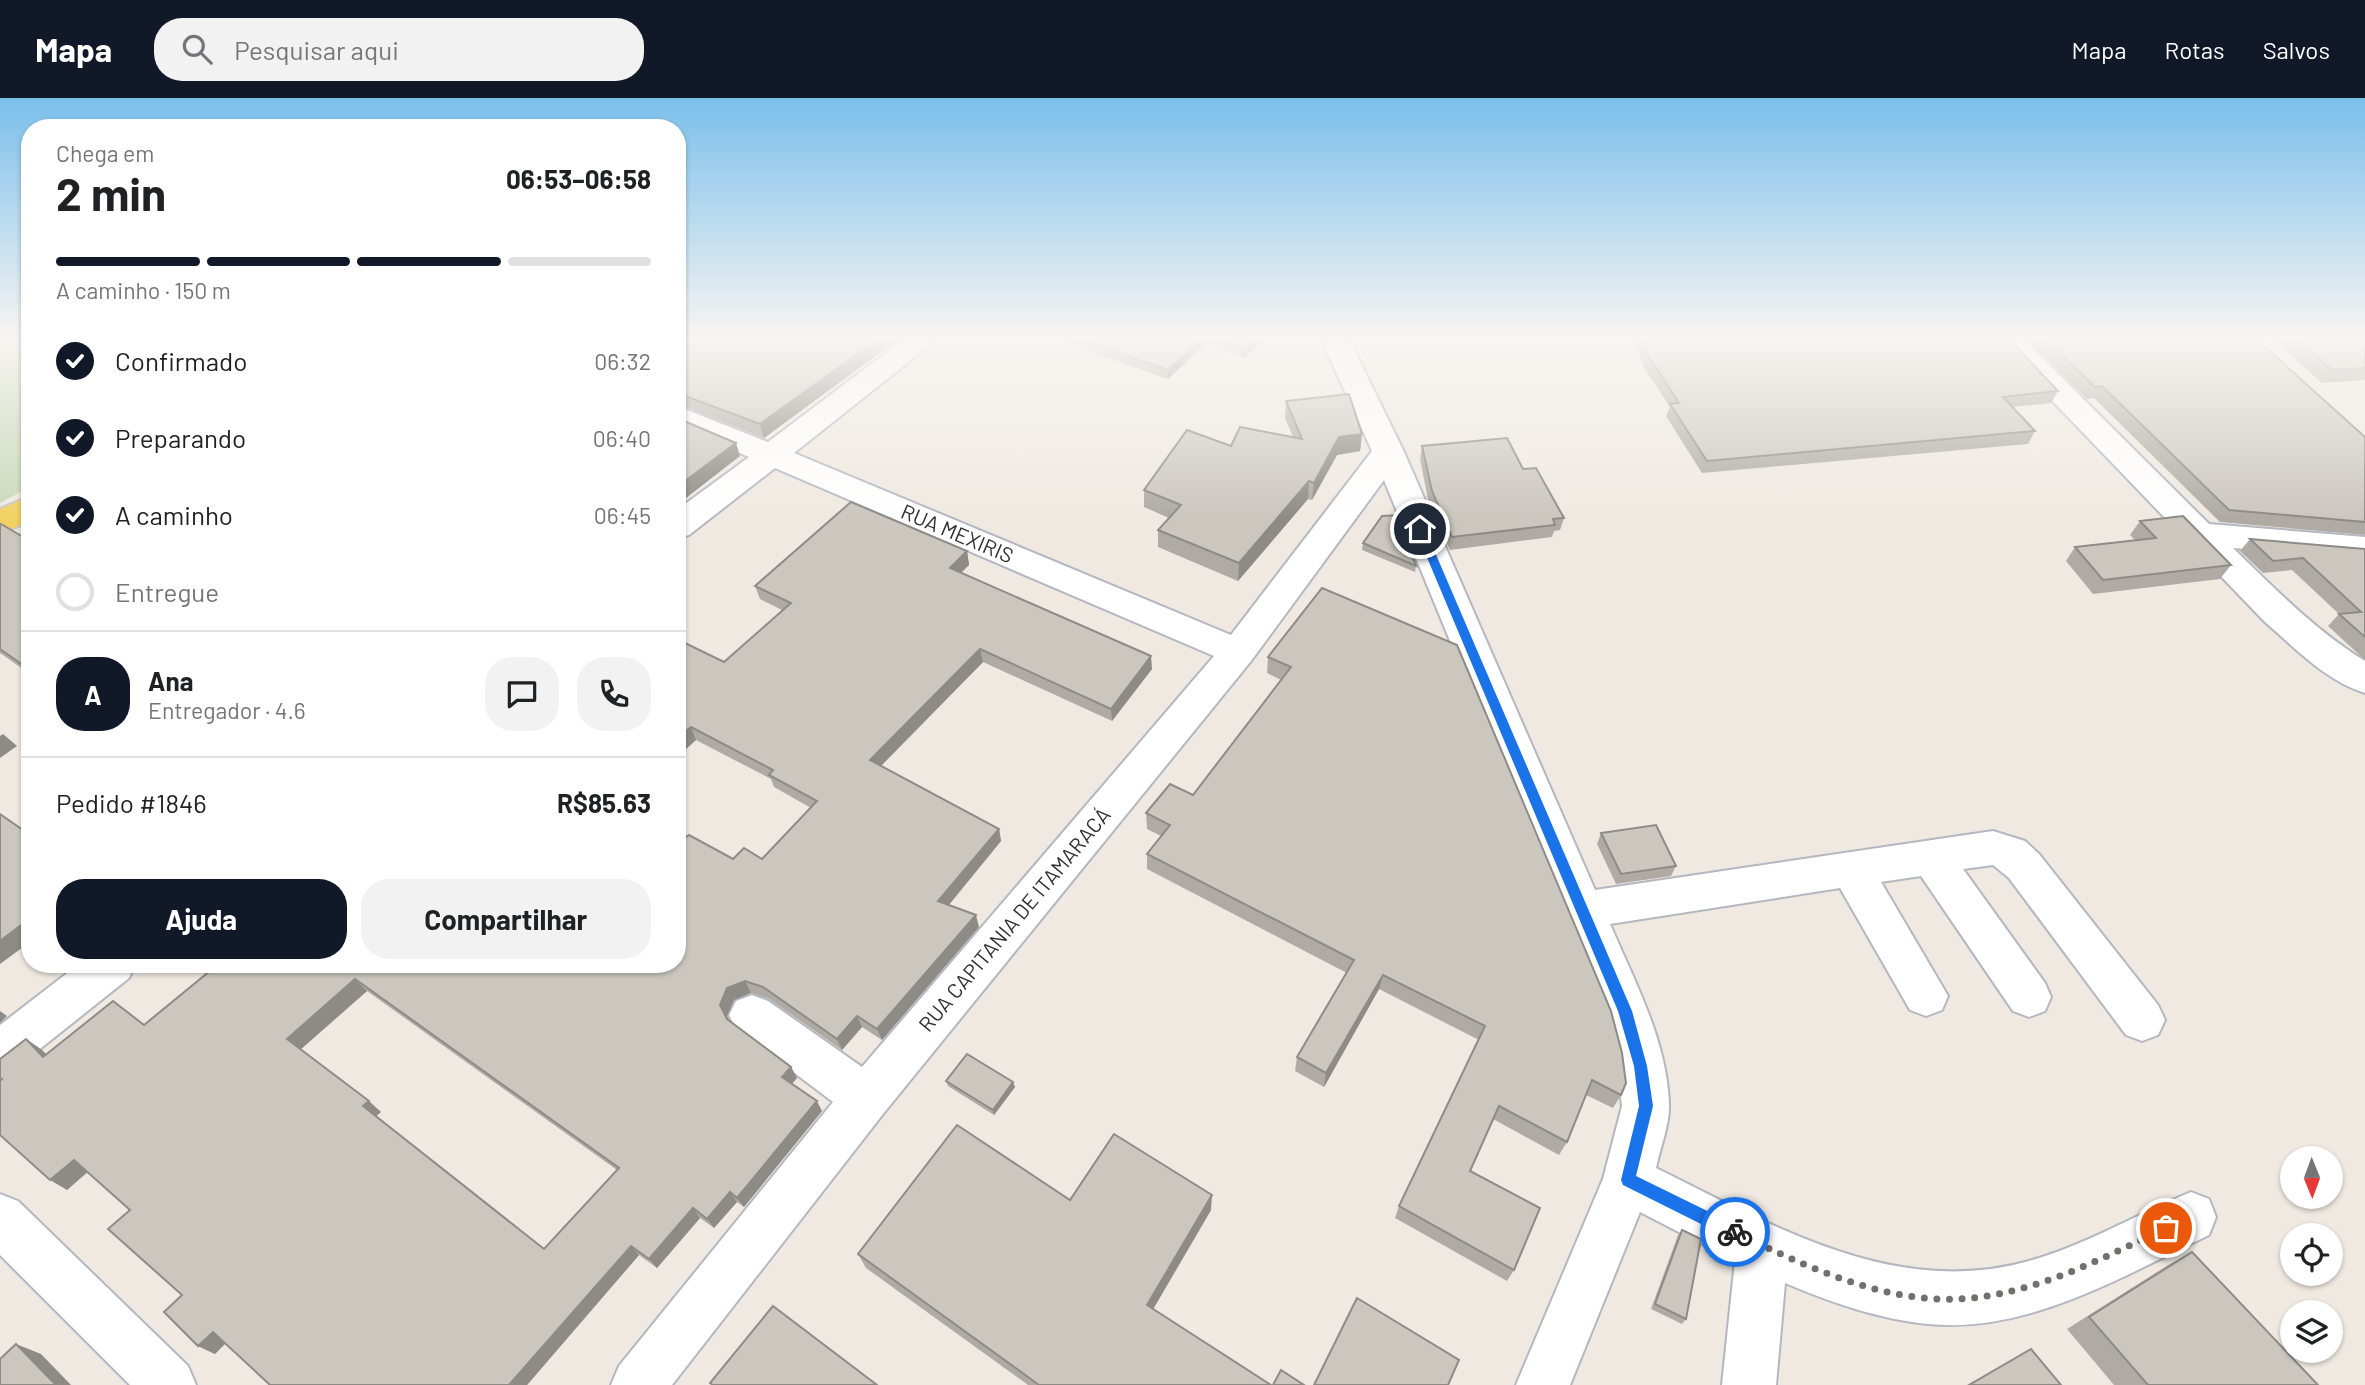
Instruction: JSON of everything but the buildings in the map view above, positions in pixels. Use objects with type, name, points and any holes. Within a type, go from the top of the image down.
[{"type":"main road","points":[[0,523],[21,512]]},
{"type":"street","points":[[686,520],[848,397]]},
{"type":"street","points":[[1362,397],[1625,1011],[1640,1066],[1646,1106],[1628,1180],[1543,1385]]},
{"type":"street","points":[[2064,397],[2277,614],[2324,653],[2365,679]]},
{"type":"street","name":"RUA MEXIRIS","points":[[686,419],[1238,652]]},
{"type":"street","name":"RUA CAPITANIA DE ITAMARACÁ","points":[[638,1385],[866,1098],[1238,652],[1388,452]]},
{"type":"street","points":[[2198,534],[2365,548]]},
{"type":"street","points":[[1582,910],[1993,848],[2010,853],[2024,866],[2143,1020]]},
{"type":"street","points":[[1930,856],[2029,997]]},
{"type":"street","points":[[1850,869],[1926,996]]},
{"type":"street","points":[[0,1053],[102,973]]},
{"type":"street","points":[[752,1015],[866,1098]]},
{"type":"street","points":[[1628,1180],[1762,1246],[1827,1273],[1911,1297],[1972,1298],[2038,1284],[2191,1217]]},
{"type":"street","points":[[0,1219],[169,1385]]},
{"type":"street","points":[[1749,1385],[1762,1246]]},
{"type":"green space","points":[[0,397],[21,397],[21,492],[0,503]]},
{"type":"way so far","points":[[1735,1232],[1827,1273],[1911,1297],[1972,1298],[2038,1284],[2166,1228]]},
{"type":"route","points":[[1420,529],[1625,1011],[1640,1066],[1646,1106],[1628,1180],[1735,1232]]}]
